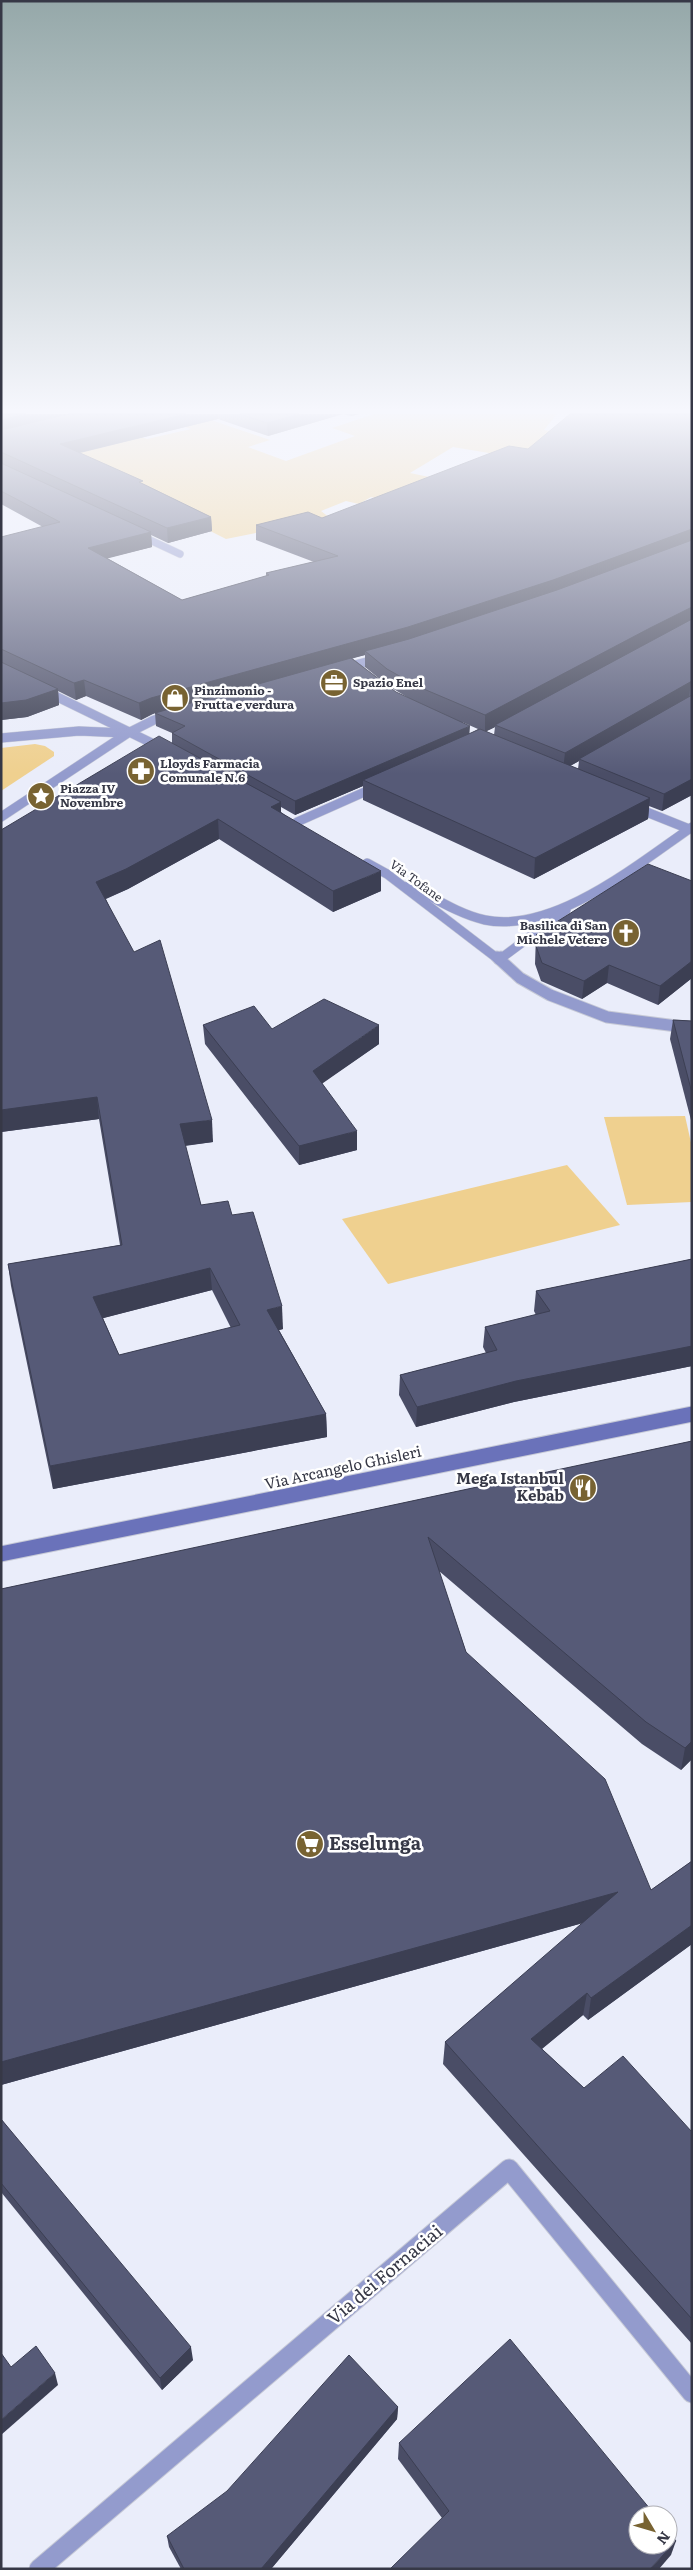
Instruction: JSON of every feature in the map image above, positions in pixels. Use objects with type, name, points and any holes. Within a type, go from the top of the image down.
[{"type":"main road","name":"Via Arcangelo Ghisleri","points":[[1,1554],[692,1414]]},
{"type":"street","points":[[138,534],[180,554]]},
{"type":"street","points":[[335,670],[387,656]]},
{"type":"street","points":[[354,665],[362,674]]},
{"type":"street","points":[[37,687],[169,752]]},
{"type":"street","points":[[1,817],[128,733],[154,720],[182,712]]},
{"type":"street","points":[[1,738],[48,732],[105,731],[128,733]]},
{"type":"street","points":[[288,817],[301,824],[388,782]]},
{"type":"street","points":[[626,804],[690,828]]},
{"type":"street","points":[[499,958],[580,900],[690,828]]},
{"type":"street","name":"Via Tofane","points":[[362,860],[387,874],[499,958],[520,978],[550,994],[582,1008],[607,1016],[692,1028]]},
{"type":"street","points":[[387,874],[486,920],[506,921],[542,914],[580,900]]},
{"type":"street","name":"Via dei Fornaciai","points":[[39,2569],[509,2169],[692,2393]]},
{"type":"shaded area","points":[[216,534],[251,534],[226,539]]},
{"type":"shaded area","points":[[35,744],[45,746],[54,752],[54,756],[1,791],[1,748]]},
{"type":"shaded area","points":[[685,1116],[692,1147],[692,1202],[627,1205],[604,1117]]},
{"type":"shaded area","points":[[567,1165],[620,1225],[388,1284],[342,1219]]},
{"type":"building","points":[[13,534],[143,534],[88,548],[182,600],[269,575],[266,573],[338,556],[280,534],[679,534],[553,580],[408,627],[151,698],[139,703],[84,680],[74,683],[1,649],[1,537]]},
{"type":"building","points":[[692,540],[692,607],[485,715],[419,687],[387,669],[365,651],[409,639],[557,590]]},
{"type":"building","points":[[692,619],[692,681],[565,753],[495,725]]},
{"type":"building","points":[[351,658],[396,692],[470,726],[295,801],[172,733],[185,726],[155,713]]},
{"type":"building","points":[[1,662],[58,689],[26,700],[1,703]]},
{"type":"building","points":[[692,695],[692,779],[664,794],[579,759]]},
{"type":"building","points":[[480,729],[650,798],[535,858],[363,780]]},
{"type":"building","points":[[159,736],[281,802],[271,807],[381,871],[333,891],[218,819],[126,869],[96,882],[134,952],[160,940],[212,1120],[180,1124],[201,1205],[228,1201],[232,1215],[253,1212],[282,1306],[267,1310],[326,1414],[50,1466],[8,1264],[122,1245],[97,1097],[1,1110],[1,830]],"holes":[[[210,1268],[240,1325],[119,1355],[93,1297]]]},
{"type":"building","name":"Basilica di San Michele Vetere","points":[[648,864],[692,881],[692,961],[660,986],[609,965],[584,981],[542,963],[536,946],[536,935]]},
{"type":"building","points":[[324,999],[379,1025],[313,1071],[357,1131],[299,1146],[203,1025],[254,1006],[272,1029]]},
{"type":"building","points":[[673,1020],[692,1021],[692,1093]]},
{"type":"building","points":[[692,1259],[692,1346],[516,1381],[417,1407],[400,1375],[497,1350],[485,1327],[550,1311],[536,1291]]},
{"type":"building","points":[[692,1441],[692,1741],[685,1748],[646,1722],[428,1537],[466,1652],[605,1779],[651,1890],[692,1861],[692,1925],[591,1998],[587,1993],[531,2039],[584,2088],[623,2056],[692,2132],[692,2319],[445,2042],[618,1892],[1,2062],[1,1589]]},
{"type":"building","points":[[1,2119],[191,2347],[160,2378],[1,2183]]},
{"type":"building","points":[[510,2339],[647,2505],[628,2505],[628,2555],[663,2555],[650,2569],[390,2569],[449,2511],[399,2443]]},
{"type":"building","points":[[36,2346],[55,2373],[1,2420],[1,2353],[11,2367]]},
{"type":"building","points":[[349,2355],[398,2407],[261,2569],[184,2569],[167,2536],[227,2491]]},
{"type":"place","name":"Spazio Enel","points":[[334,683]]},
{"type":"place","name":"Pinzimonio - Frutta e verdura","points":[[175,698]]},
{"type":"place","name":"Lloyds Farmacia Comunale N.6","points":[[141,771]]},
{"type":"place","name":"Piazza IV Novembre","points":[[41,796]]},
{"type":"place","name":"Basilica di San Michele Vetere","points":[[626,933]]},
{"type":"place","name":"Mega Istanbul Kebab","points":[[583,1488]]},
{"type":"place","name":"Esselunga","points":[[310,1844]]}]
